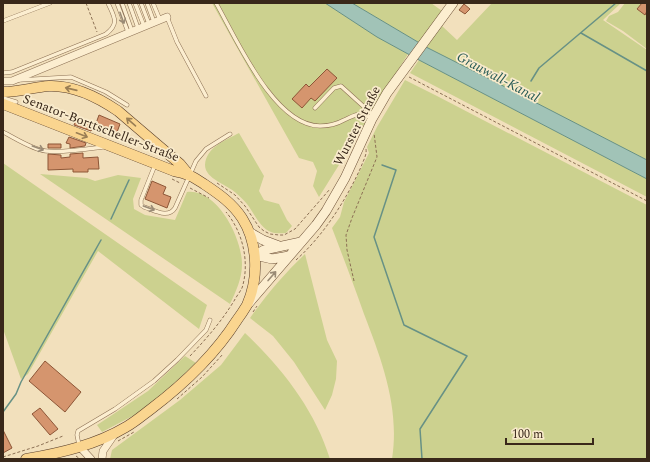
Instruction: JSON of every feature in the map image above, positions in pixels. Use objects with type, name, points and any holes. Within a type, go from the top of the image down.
[{"type":"main road","name":"Wurster Straße","points":[[26,459],[95,442],[116,433],[128,426],[175,391],[201,365],[227,336],[246,305],[316,225],[334,199],[357,155],[372,120],[387,93],[428,35],[453,3]]},
{"type":"main road","name":"Senator-Borttscheller-Straße","points":[[3,92],[49,86],[81,92],[107,103],[180,164],[189,175],[230,203],[238,211],[249,232],[254,245],[255,255]]},
{"type":"main road","name":"Senator-Borttscheller-Straße","points":[[3,104],[174,171],[189,175]]},
{"type":"main road","points":[[249,232],[262,240],[281,246]]},
{"type":"main road","points":[[255,255],[264,250],[301,242]]},
{"type":"main road","name":"Wurster Straße","points":[[246,305],[253,283],[255,255]]},
{"type":"main road","points":[[255,255],[272,259],[289,256]]},
{"type":"street","points":[[3,81],[12,81],[146,25]]},
{"type":"street","points":[[102,459],[103,450],[116,433]]},
{"type":"street","points":[[79,446],[91,459]]},
{"type":"lane","points":[[3,21],[50,3]]},
{"type":"lane","points":[[3,73],[12,72],[106,34],[113,28],[115,20],[108,3]]},
{"type":"lane","points":[[117,3],[146,25],[177,42],[206,96]]},
{"type":"lane","points":[[122,3],[146,25]]},
{"type":"lane","points":[[129,3],[146,25]]},
{"type":"lane","points":[[135,3],[146,25]]},
{"type":"lane","points":[[141,3],[146,25]]},
{"type":"lane","points":[[146,25],[147,3]]},
{"type":"lane","points":[[146,25],[153,3]]},
{"type":"lane","points":[[216,3],[260,81],[290,115],[311,125],[321,126],[333,124],[360,114],[365,115],[372,120]]},
{"type":"lane","points":[[12,81],[71,77],[106,92],[127,105]]},
{"type":"lane","points":[[315,108],[334,88],[341,86],[372,120]]},
{"type":"lane","points":[[3,98],[16,102]]},
{"type":"lane","points":[[3,132],[36,148],[46,151],[86,150],[112,146]]},
{"type":"lane","points":[[155,163],[141,200],[142,205],[144,207],[167,214],[172,212],[196,160],[206,149],[230,134]]},
{"type":"lane","points":[[79,446],[76,435],[78,431],[115,409],[154,381],[206,330],[210,320]]},
{"type":"path","points":[[86,3],[98,37]]},
{"type":"path","points":[[404,69],[647,201]]},
{"type":"path","points":[[354,281],[347,250],[346,235],[377,158],[372,120]]},
{"type":"path","points":[[174,171],[172,179],[212,200]]},
{"type":"path","points":[[215,181],[235,195],[245,206],[259,227],[270,234],[279,235],[284,235],[295,229],[331,187]]},
{"type":"path","points":[[190,356],[214,331],[242,288],[245,270],[245,255],[237,228],[226,212]]},
{"type":"path","points":[[3,457],[63,436]]},
{"type":"green space","points":[[212,3],[325,3],[377,37],[408,54],[319,197],[313,186],[317,171],[313,162],[299,158]]},
{"type":"green space","points":[[352,3],[431,3],[449,16],[442,26],[457,40],[492,3],[621,3],[603,20],[647,50],[647,160],[428,48]]},
{"type":"green space","points":[[625,3],[647,3],[647,49],[623,31],[606,21],[609,16],[618,12]]},
{"type":"green space","points":[[419,60],[647,179],[647,197],[410,73]]},
{"type":"green space","points":[[405,80],[647,205],[647,459],[392,459],[394,421],[388,385],[377,349],[332,228],[340,217],[344,202],[369,153],[367,147]]},
{"type":"green space","points":[[239,133],[264,176],[259,191],[264,200],[279,204],[287,220],[292,226],[286,233],[274,233],[267,230],[260,224],[243,200],[232,190],[213,178],[206,170],[206,159],[209,153],[223,141]]},
{"type":"green space","points":[[3,163],[207,305],[199,329],[98,251],[28,374],[21,379],[3,329]]},
{"type":"green space","points":[[40,174],[87,178],[95,181],[118,175],[141,178],[133,199],[134,209],[145,215],[175,220],[187,192],[198,193],[208,198],[218,206],[226,217],[238,241],[241,253],[241,275],[230,304]]},
{"type":"green space","points":[[305,254],[327,340],[337,361],[336,379],[332,395],[325,410],[294,362],[273,336],[250,318],[276,284]]},
{"type":"green space","points":[[245,333],[259,346],[296,391],[316,424],[330,459],[110,459],[112,450],[180,400],[221,365]]},
{"type":"green space","points":[[185,356],[196,363],[146,409],[102,432],[97,425],[148,391]]},
{"type":"water","points":[[325,3],[352,3],[428,48],[647,160],[647,179],[419,60],[377,37]]},
{"type":"building","points":[[642,3],[647,3],[647,11],[645,15],[637,9]]},
{"type":"building","points":[[464,4],[470,9],[465,14],[459,10]]},
{"type":"building","points":[[327,69],[337,78],[315,101],[311,98],[302,108],[292,99],[306,84],[309,87]]},
{"type":"building","points":[[99,115],[120,124],[116,135],[95,126]]},
{"type":"building","points":[[77,117],[94,124],[91,131],[74,125]]},
{"type":"building","points":[[69,137],[86,143],[85,146],[70,148],[70,144],[66,143]]},
{"type":"building","points":[[48,144],[61,144],[61,148],[48,148]]},
{"type":"building","points":[[83,153],[83,158],[98,157],[99,169],[88,169],[88,172],[73,172],[73,169],[48,170],[48,154],[61,155],[61,158],[70,157],[70,154]]},
{"type":"building","points":[[152,181],[166,187],[163,194],[171,197],[167,208],[145,199]]},
{"type":"building","points":[[45,361],[81,392],[65,412],[29,381]]},
{"type":"building","points":[[40,408],[58,429],[50,435],[32,414]]},
{"type":"building","points":[[3,430],[12,448],[3,453]]},
{"type":"waterway","name":"Grauwall-Kanal","points":[[531,81],[539,68],[616,3]]},
{"type":"waterway","points":[[581,33],[647,71]]},
{"type":"waterway","points":[[382,165],[396,170],[374,237],[404,325],[467,356],[420,429],[422,459]]},
{"type":"waterway","points":[[111,219],[129,180]]},
{"type":"waterway","points":[[3,412],[16,394],[21,382],[101,240]]}]
